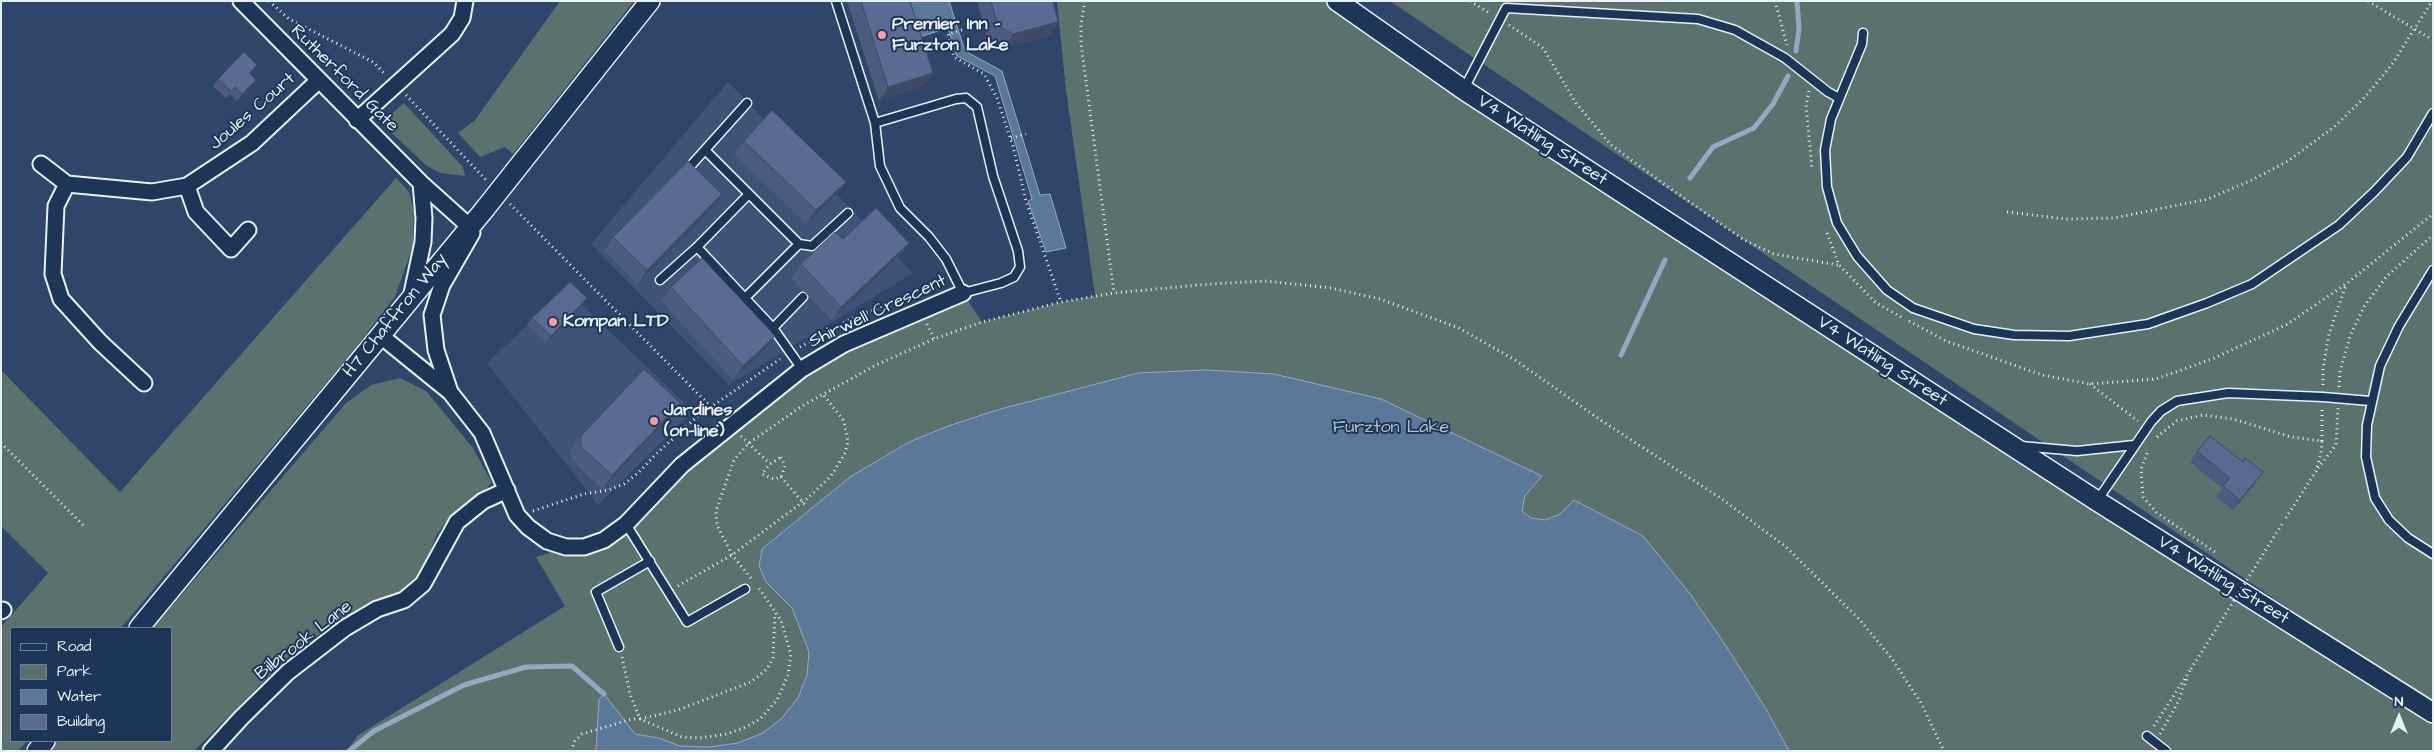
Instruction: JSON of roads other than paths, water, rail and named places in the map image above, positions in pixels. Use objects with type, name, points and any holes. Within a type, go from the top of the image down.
[{"type":"street","name":"Rutherford Gate","points":[[241,1],[357,120],[421,183],[470,227]]},
{"type":"street","points":[[357,120],[452,34],[462,18],[465,1]]},
{"type":"street","name":"H7 Chaffron Way","points":[[140,627],[411,300],[650,1]]},
{"type":"street","name":"V4 Watling Street","points":[[1336,1],[1464,90],[2009,444],[2433,713]]},
{"type":"street","name":"Joules Court","points":[[67,184],[152,192],[187,186],[252,143],[318,80]]},
{"type":"street","points":[[41,164],[67,184],[56,206],[53,274],[61,299],[100,342],[144,383]]},
{"type":"street","points":[[411,300],[423,242],[424,218],[421,183]]},
{"type":"street","points":[[187,186],[196,212],[231,249],[248,230]]},
{"type":"street","name":"Shirwell Crescent","points":[[450,392],[436,350],[432,315],[442,285],[484,210]]},
{"type":"street","name":"Shirwell Crescent","points":[[381,336],[450,392],[482,434],[517,515],[528,527],[547,541],[566,547],[584,547],[604,540],[626,524],[682,465],[802,369],[844,344],[963,293]]},
{"type":"street","name":"Bilbrook Lane","points":[[211,751],[240,718],[288,672],[345,628],[377,609],[404,600],[424,584],[457,522],[483,501],[507,490]]},
{"type":"lane","points":[[836,1],[875,123],[880,166],[900,208],[930,237],[946,259],[963,293],[1000,283],[1014,277],[1020,267],[1018,251],[994,176],[977,107],[966,98],[956,99],[875,123]]},
{"type":"lane","points":[[1464,90],[1500,19],[1505,4],[1698,20],[1735,30],[1785,58],[1812,80],[1839,98]]},
{"type":"lane","points":[[1863,33],[1862,44],[1831,118],[1825,150],[1827,188],[1837,223],[1857,256],[1887,290],[1913,308],[1974,329],[2032,336],[2068,336],[2148,324],[2207,304],[2252,284],[2339,225],[2374,192],[2408,156],[2433,113]]},
{"type":"lane","points":[[686,171],[706,151],[747,103]]},
{"type":"lane","points":[[706,151],[799,244],[812,246],[848,213]]},
{"type":"lane","points":[[660,280],[697,247],[749,194]]},
{"type":"lane","points":[[745,298],[799,244]]},
{"type":"lane","points":[[697,247],[773,328],[802,369]]},
{"type":"lane","points":[[2433,270],[2399,326],[2380,366],[2370,401],[2366,425],[2366,457],[2375,498],[2395,526],[2408,538],[2433,554]]},
{"type":"lane","points":[[773,328],[803,297]]},
{"type":"lane","points":[[2097,501],[2147,428],[2161,411],[2177,401],[2228,393],[2370,401]]},
{"type":"lane","points":[[2009,444],[2077,451],[2134,446]]},
{"type":"lane","points":[[626,524],[687,622],[745,590]]},
{"type":"lane","points":[[620,647],[596,592],[650,561]]},
{"type":"lane","points":[[2147,736],[2166,751]]},
{"type":"water","points":[[912,1],[949,1],[965,51],[1002,71],[1040,195],[1050,194],[1066,248],[1046,252],[1028,201],[1032,199],[995,76],[957,56],[948,28],[919,37],[900,5]]},
{"type":"water","name":"Furzton Lake","points":[[1207,370],[1274,374],[1381,399],[1542,476],[1525,496],[1522,511],[1531,518],[1545,520],[1560,514],[1574,500],[1643,536],[1691,595],[1726,646],[1766,709],[1789,751],[596,751],[599,699],[604,694],[635,734],[659,738],[680,746],[709,747],[738,743],[763,733],[782,718],[798,698],[807,675],[809,652],[792,608],[766,582],[759,566],[762,549],[850,477],[909,442],[948,426],[997,410],[1138,373]]},
{"type":"waterway","points":[[1796,51],[1799,29],[1797,1]]},
{"type":"waterway","points":[[1690,178],[1713,147],[1754,128],[1773,104],[1788,76]]},
{"type":"waterway","points":[[1621,355],[1665,260]]},
{"type":"waterway","points":[[349,751],[374,731],[464,685],[526,667],[572,666],[604,694]]},
{"type":"place","name":"Premier Inn - Furzton Lake","points":[[882,35]]},
{"type":"place","name":"Kompan LTD","points":[[553,322]]},
{"type":"place","name":"Jardines (on-line)","points":[[654,421]]}]
